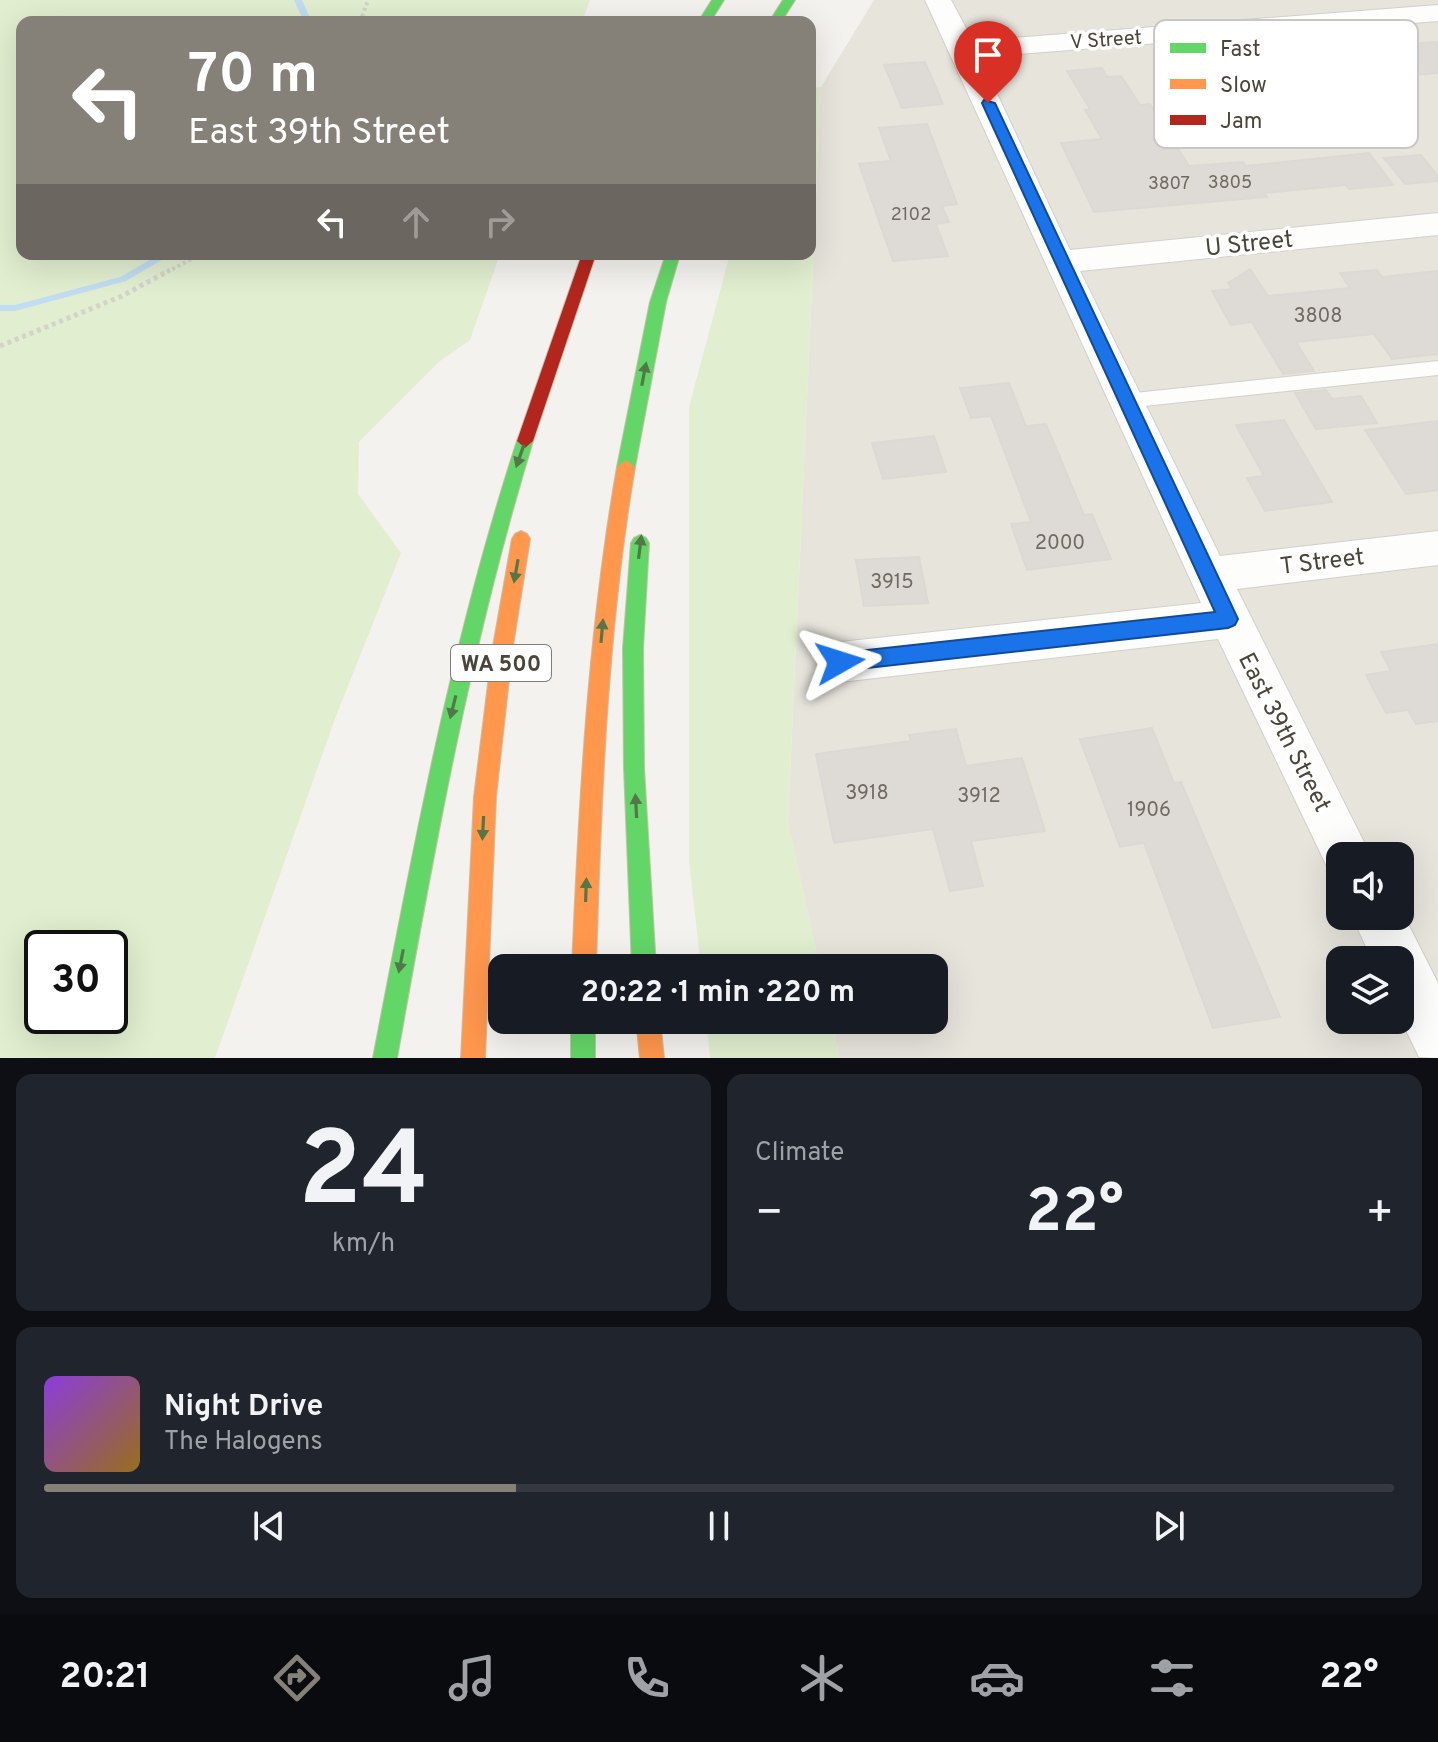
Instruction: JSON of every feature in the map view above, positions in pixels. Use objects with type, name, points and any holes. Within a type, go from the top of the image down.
[{"type":"highway","points":[[385,1058],[445,741],[499,518],[587,260]]},
{"type":"highway","points":[[584,954],[591,756],[610,551],[658,302],[673,260]]},
{"type":"highway","points":[[665,362],[674,260]]},
{"type":"highway","points":[[534,476],[580,276]]},
{"type":"highway","name":"WA 500","points":[[473,1058],[485,797],[502,652],[524,521]]},
{"type":"highway","points":[[643,523],[633,648],[634,768],[643,954]]},
{"type":"highway","points":[[583,1034],[583,1058]]},
{"type":"highway","points":[[649,1034],[652,1058]]},
{"type":"street","name":"East 39th Street","points":[[938,0],[965,50],[1060,262],[1228,619],[1340,842]]},
{"type":"street","name":"V Street","points":[[1349,20],[1438,13]]},
{"type":"street","name":"V Street","points":[[965,50],[1154,35]]},
{"type":"street","name":"U Street","points":[[1060,262],[1438,224]]},
{"type":"street","name":"T Street","points":[[1207,575],[1438,548]]},
{"type":"street","points":[[840,662],[1228,619]]},
{"type":"street","points":[[1414,991],[1438,1038]]},
{"type":"lane","points":[[1125,401],[1438,368]]},
{"type":"path","points":[[0,346],[53,327],[122,296],[190,260]]},
{"type":"shaded area","points":[[874,0],[1438,0],[1438,1058],[840,1058],[834,1034],[948,1034],[948,954],[817,954],[788,822],[813,260],[816,260],[821,87]]},
{"type":"green space","points":[[0,0],[590,0],[584,16],[16,16],[16,260],[498,260],[470,340],[440,361],[359,442],[358,494],[401,553],[336,716],[215,1058],[0,1058]]},
{"type":"green space","points":[[816,87],[821,87],[816,198]]},
{"type":"green space","points":[[728,260],[813,260],[788,821],[817,954],[699,954],[689,861],[689,407]]},
{"type":"green space","points":[[707,1034],[834,1034],[840,1058],[710,1058]]},
{"type":"building","points":[[1438,42],[1438,73],[1418,75],[1418,43]]},
{"type":"building","points":[[925,62],[943,104],[902,108],[884,65]]},
{"type":"building","points":[[1102,68],[1107,77],[1121,76],[1140,105],[1150,104],[1154,110],[1154,148],[1178,148],[1189,166],[1243,162],[1246,166],[1369,153],[1393,185],[1349,189],[1346,185],[1264,193],[1267,197],[1094,212],[1061,143],[1102,139],[1085,110],[1090,109],[1067,71]]},
{"type":"building","points":[[927,124],[957,204],[942,206],[949,222],[936,224],[948,256],[893,261],[859,164],[891,161],[879,128]]},
{"type":"building","points":[[1421,155],[1438,176],[1438,181],[1405,184],[1384,158]]},
{"type":"building","points":[[1250,269],[1268,296],[1350,288],[1340,273],[1377,270],[1382,277],[1438,271],[1438,354],[1392,359],[1374,334],[1296,342],[1314,371],[1283,374],[1252,322],[1231,325],[1212,291],[1232,289],[1228,283]]},
{"type":"building","points":[[1009,383],[1026,426],[1046,424],[1084,515],[1092,514],[1111,559],[1027,570],[1011,524],[1031,522],[991,416],[971,418],[960,388]]},
{"type":"building","points":[[1326,390],[1332,399],[1361,396],[1377,423],[1316,429],[1295,393]]},
{"type":"building","points":[[1284,420],[1332,502],[1265,511],[1247,478],[1264,476],[1236,425]]},
{"type":"building","points":[[1438,421],[1438,490],[1406,494],[1365,430]]},
{"type":"building","points":[[934,436],[946,472],[883,479],[872,443]]},
{"type":"building","points":[[919,557],[928,603],[864,606],[856,560]]},
{"type":"building","points":[[1438,644],[1438,721],[1416,724],[1408,710],[1386,713],[1366,675],[1391,671],[1381,652]]},
{"type":"building","points":[[1152,728],[1174,783],[1181,782],[1280,1017],[1213,1028],[1144,843],[1120,847],[1080,739]]},
{"type":"building","points":[[956,729],[966,766],[1022,758],[1045,831],[971,841],[983,886],[950,891],[933,829],[834,843],[816,754],[911,741],[909,735]]},
{"type":"waterway","points":[[298,0],[305,16]]},
{"type":"waterway","points":[[0,308],[15,308],[123,279],[156,260]]},
{"type":"traffic: fast","points":[[708,16],[718,0]]},
{"type":"traffic: fast","points":[[779,16],[789,0]]},
{"type":"traffic: fast","points":[[626,467],[658,302],[671,260]]},
{"type":"traffic: fast","points":[[385,1058],[461,670],[501,516],[525,441]]},
{"type":"traffic: fast","points":[[640,543],[633,648],[634,768],[643,954]]},
{"type":"traffic: fast","points":[[583,1034],[583,1058]]},
{"type":"traffic: slow","points":[[585,954],[591,779],[600,654],[626,467]]},
{"type":"traffic: slow","points":[[473,1058],[485,797],[502,652],[521,539]]},
{"type":"traffic: slow","points":[[649,1034],[652,1058]]},
{"type":"traffic: jam","points":[[525,441],[587,260]]},
{"type":"route","points":[[840,662],[1228,619],[988,103]]}]
